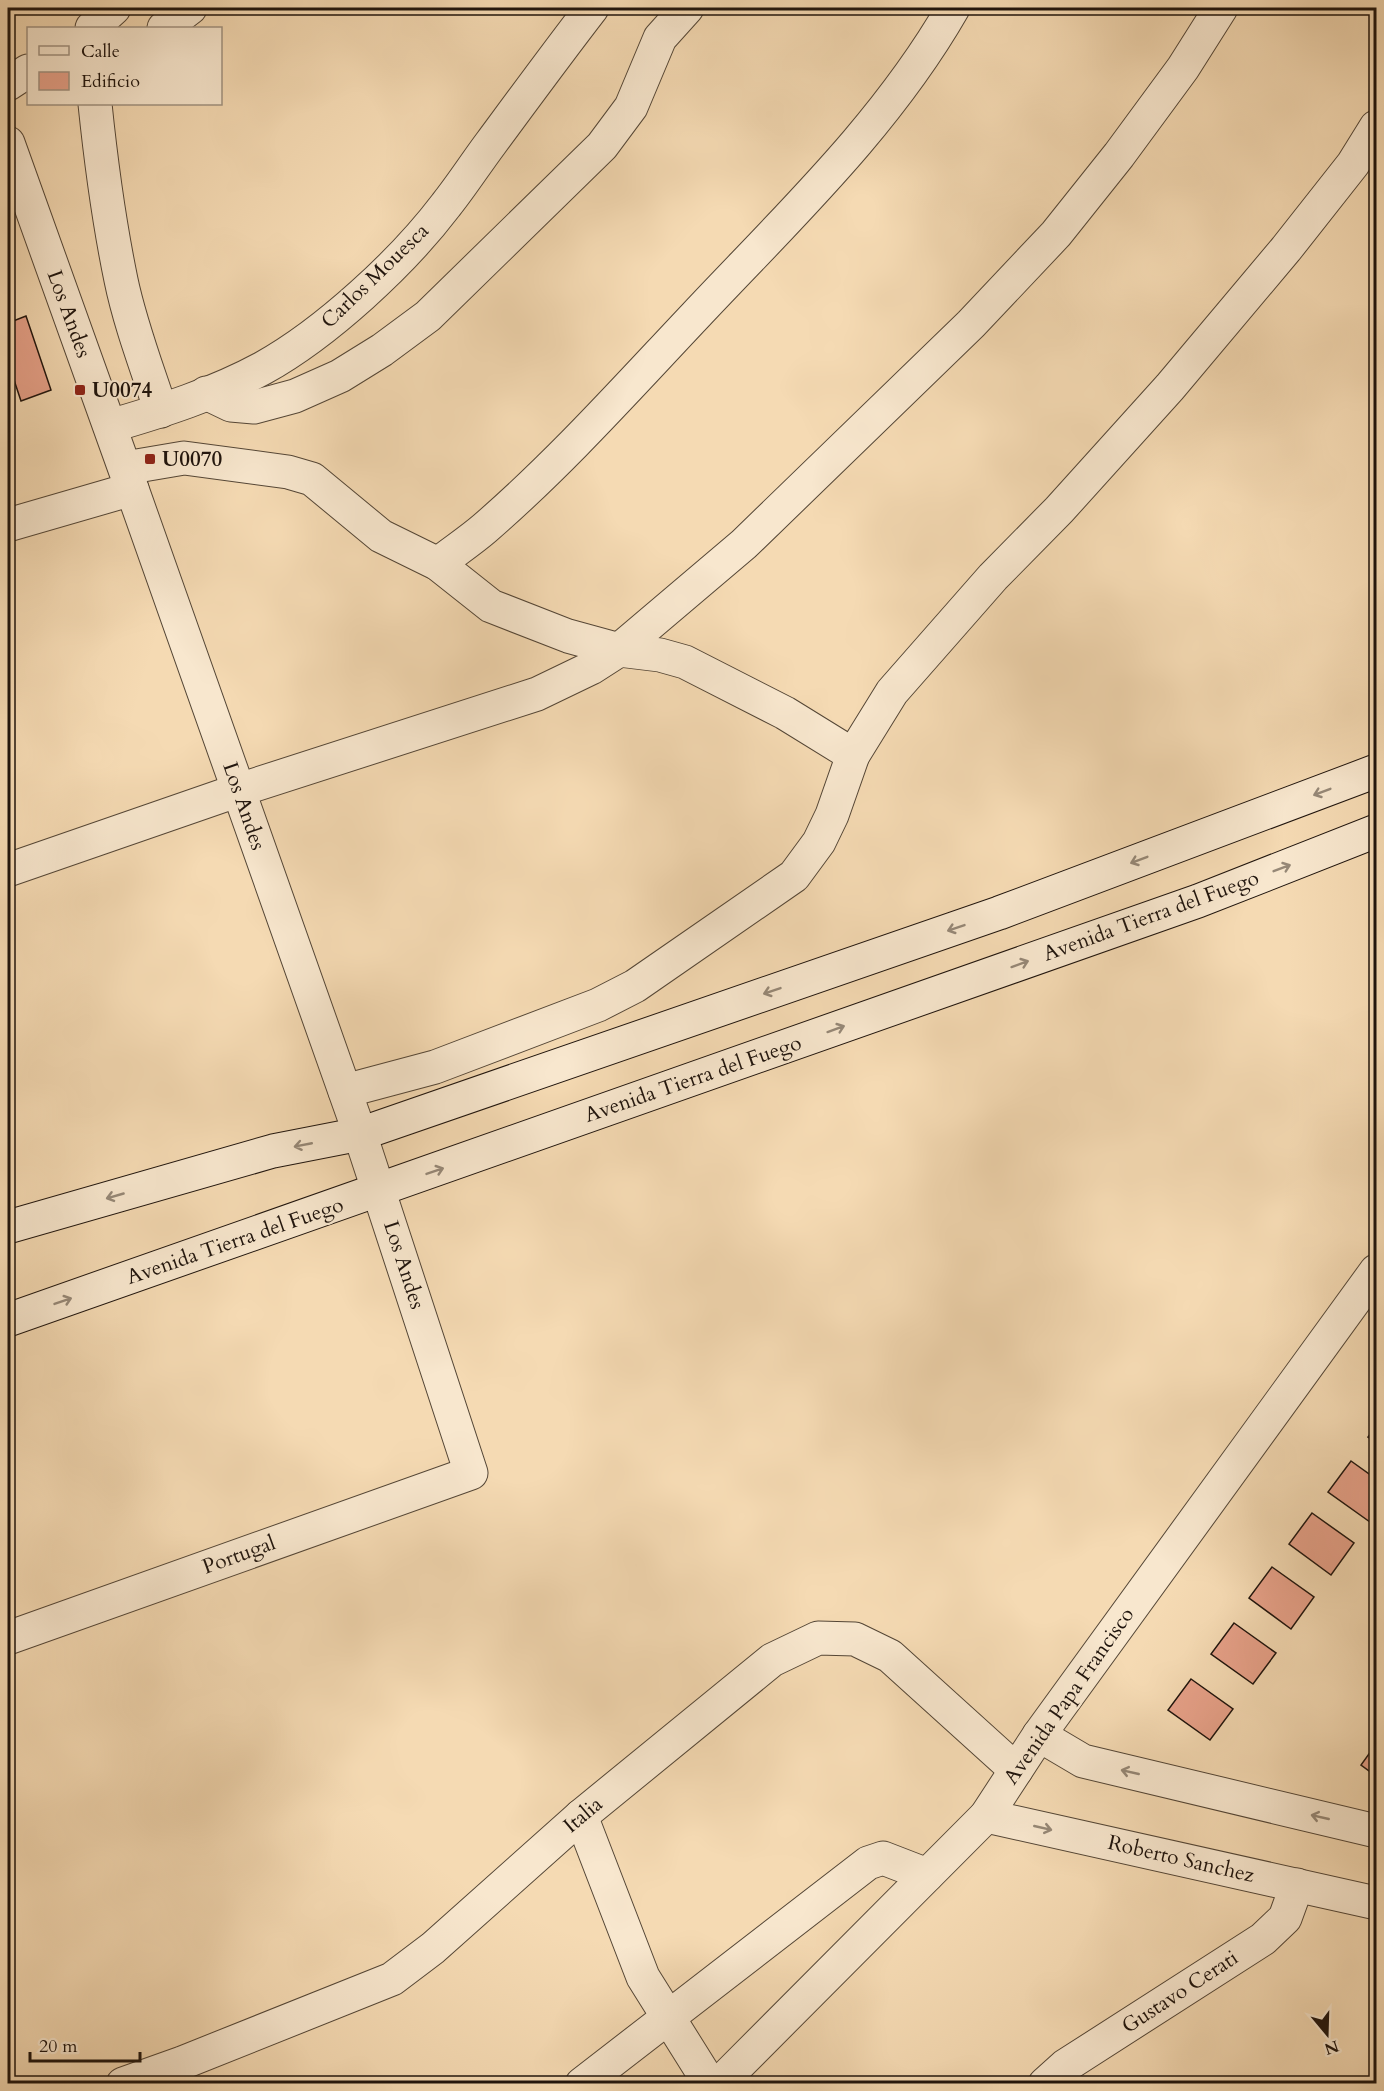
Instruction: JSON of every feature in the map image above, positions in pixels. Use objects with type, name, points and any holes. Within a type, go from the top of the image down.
[{"type":"street","points":[[82,8],[91,27]]},
{"type":"street","points":[[92,27],[114,8]]},
{"type":"street","points":[[165,27],[190,8]]},
{"type":"street","name":"Carlos Mouesca","points":[[110,426],[161,411],[263,368],[312,335],[356,299],[408,249],[445,207],[592,8]]},
{"type":"street","points":[[206,393],[231,405],[254,407],[295,396],[339,376],[382,350],[429,316],[602,146],[630,107],[660,38],[687,8]]},
{"type":"street","points":[[438,564],[483,530],[518,498],[595,421],[830,173],[885,110],[953,8]]},
{"type":"street","points":[[8,870],[239,790],[537,694],[591,668],[619,650],[744,544],[971,324],[1041,250],[1119,155],[1183,68],[1221,8]]},
{"type":"street","points":[[8,84],[27,71]]},
{"type":"street","points":[[8,92],[27,88]]},
{"type":"street","points":[[94,105],[121,280],[137,340],[161,411]]},
{"type":"street","points":[[345,1090],[435,1066],[598,1005],[635,986],[794,876],[819,842],[832,814],[853,755],[892,692],[993,577],[1059,510],[1170,387],[1286,249],[1353,164],[1377,127]]},
{"type":"street","name":"Los Andes","points":[[8,143],[380,1190],[471,1473]]},
{"type":"street","points":[[8,525],[184,458],[288,472],[312,479],[381,536],[438,564],[491,606],[568,636],[619,650],[660,655],[685,662],[785,713],[853,755]]},
{"type":"street","points":[[8,1227],[273,1151],[360,1134],[999,913],[1377,771]]},
{"type":"street","name":"Avenida Tierra del Fuego","points":[[8,1320],[1198,901],[1377,831]]},
{"type":"street","name":"Avenida Papa Francisco","points":[[719,2084],[986,1816],[1039,1735],[1377,1271]]},
{"type":"street","name":"Portugal","points":[[8,1638],[471,1473]]},
{"type":"street","name":"Italia","points":[[123,2084],[182,2063],[392,1979],[433,1948],[581,1816],[772,1660],[818,1638],[855,1639],[890,1656],[1016,1770]]},
{"type":"street","points":[[1039,1735],[1083,1761],[1377,1831]]},
{"type":"street","points":[[581,1816],[643,1977],[710,2084]]},
{"type":"street","name":"Roberto Sanchez","points":[[986,1816],[1297,1885],[1373,1897]]},
{"type":"street","points":[[582,2084],[868,1863],[883,1858],[927,1875]]},
{"type":"street","name":"Gustavo Cerati","points":[[1045,2084],[1065,2066],[1263,1939],[1285,1918],[1297,1885]]},
{"type":"building","points":[[26,316],[51,390],[21,401],[8,362],[8,348],[12,347],[8,335],[8,323]]},
{"type":"building","points":[[1376,1426],[1376,1443],[1368,1437]]},
{"type":"building","points":[[1351,1461],[1376,1479],[1376,1513],[1370,1522],[1328,1492]]},
{"type":"building","points":[[1312,1513],[1354,1543],[1331,1575],[1289,1544]]},
{"type":"building","points":[[1272,1567],[1314,1597],[1291,1629],[1249,1598]]},
{"type":"building","points":[[1234,1623],[1276,1653],[1253,1684],[1211,1654]]},
{"type":"building","points":[[1191,1679],[1233,1709],[1210,1740],[1168,1710]]},
{"type":"building","points":[[1376,1744],[1376,1776],[1361,1765]]},
{"type":"place","name":"U0074","points":[[80,390]]},
{"type":"place","name":"U0070","points":[[150,459]]}]
